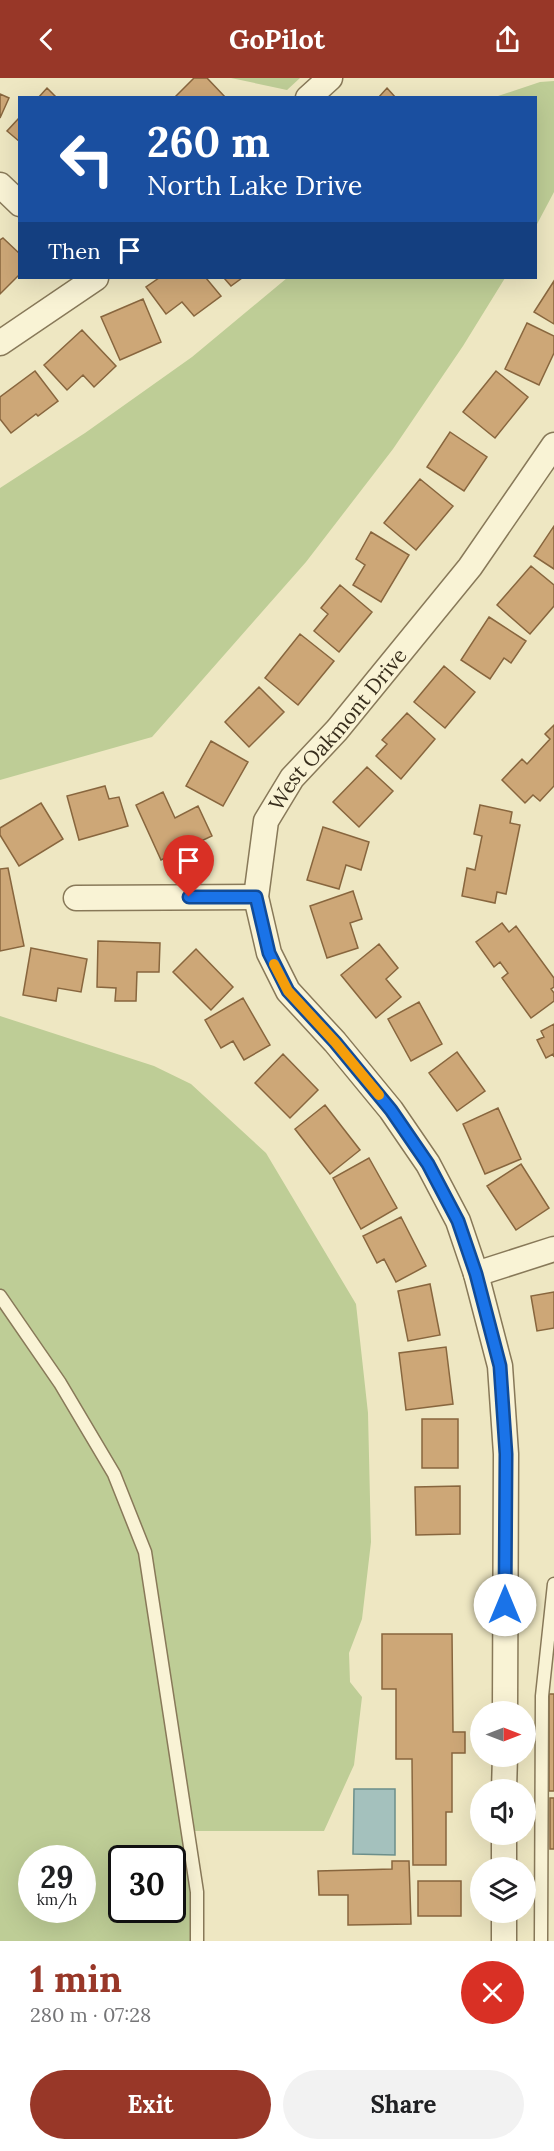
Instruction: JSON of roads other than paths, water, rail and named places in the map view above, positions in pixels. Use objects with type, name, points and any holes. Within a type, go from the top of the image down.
[{"type":"street","points":[[310,96],[330,78]]},
{"type":"street","points":[[0,185],[18,202]]},
{"type":"street","points":[[0,343],[88,280]]},
{"type":"street","name":"West Oakmont Drive","points":[[505,1701],[506,1454],[500,1366],[476,1274],[458,1221],[428,1164],[391,1110],[335,1042],[288,991],[269,953],[256,897],[266,821],[292,778],[337,730],[470,567],[554,445]]},
{"type":"street","points":[[76,898],[256,897]]},
{"type":"street","points":[[476,1274],[554,1249]]},
{"type":"street","points":[[504,1923],[504,1941]]},
{"type":"lane","points":[[0,1296],[60,1383],[114,1474],[145,1552],[196,1892],[197,1941]]},
{"type":"lane","points":[[541,1941],[542,1696],[554,1584]]},
{"type":"water","points":[[354,1789],[395,1789],[395,1855],[353,1854]]}]
